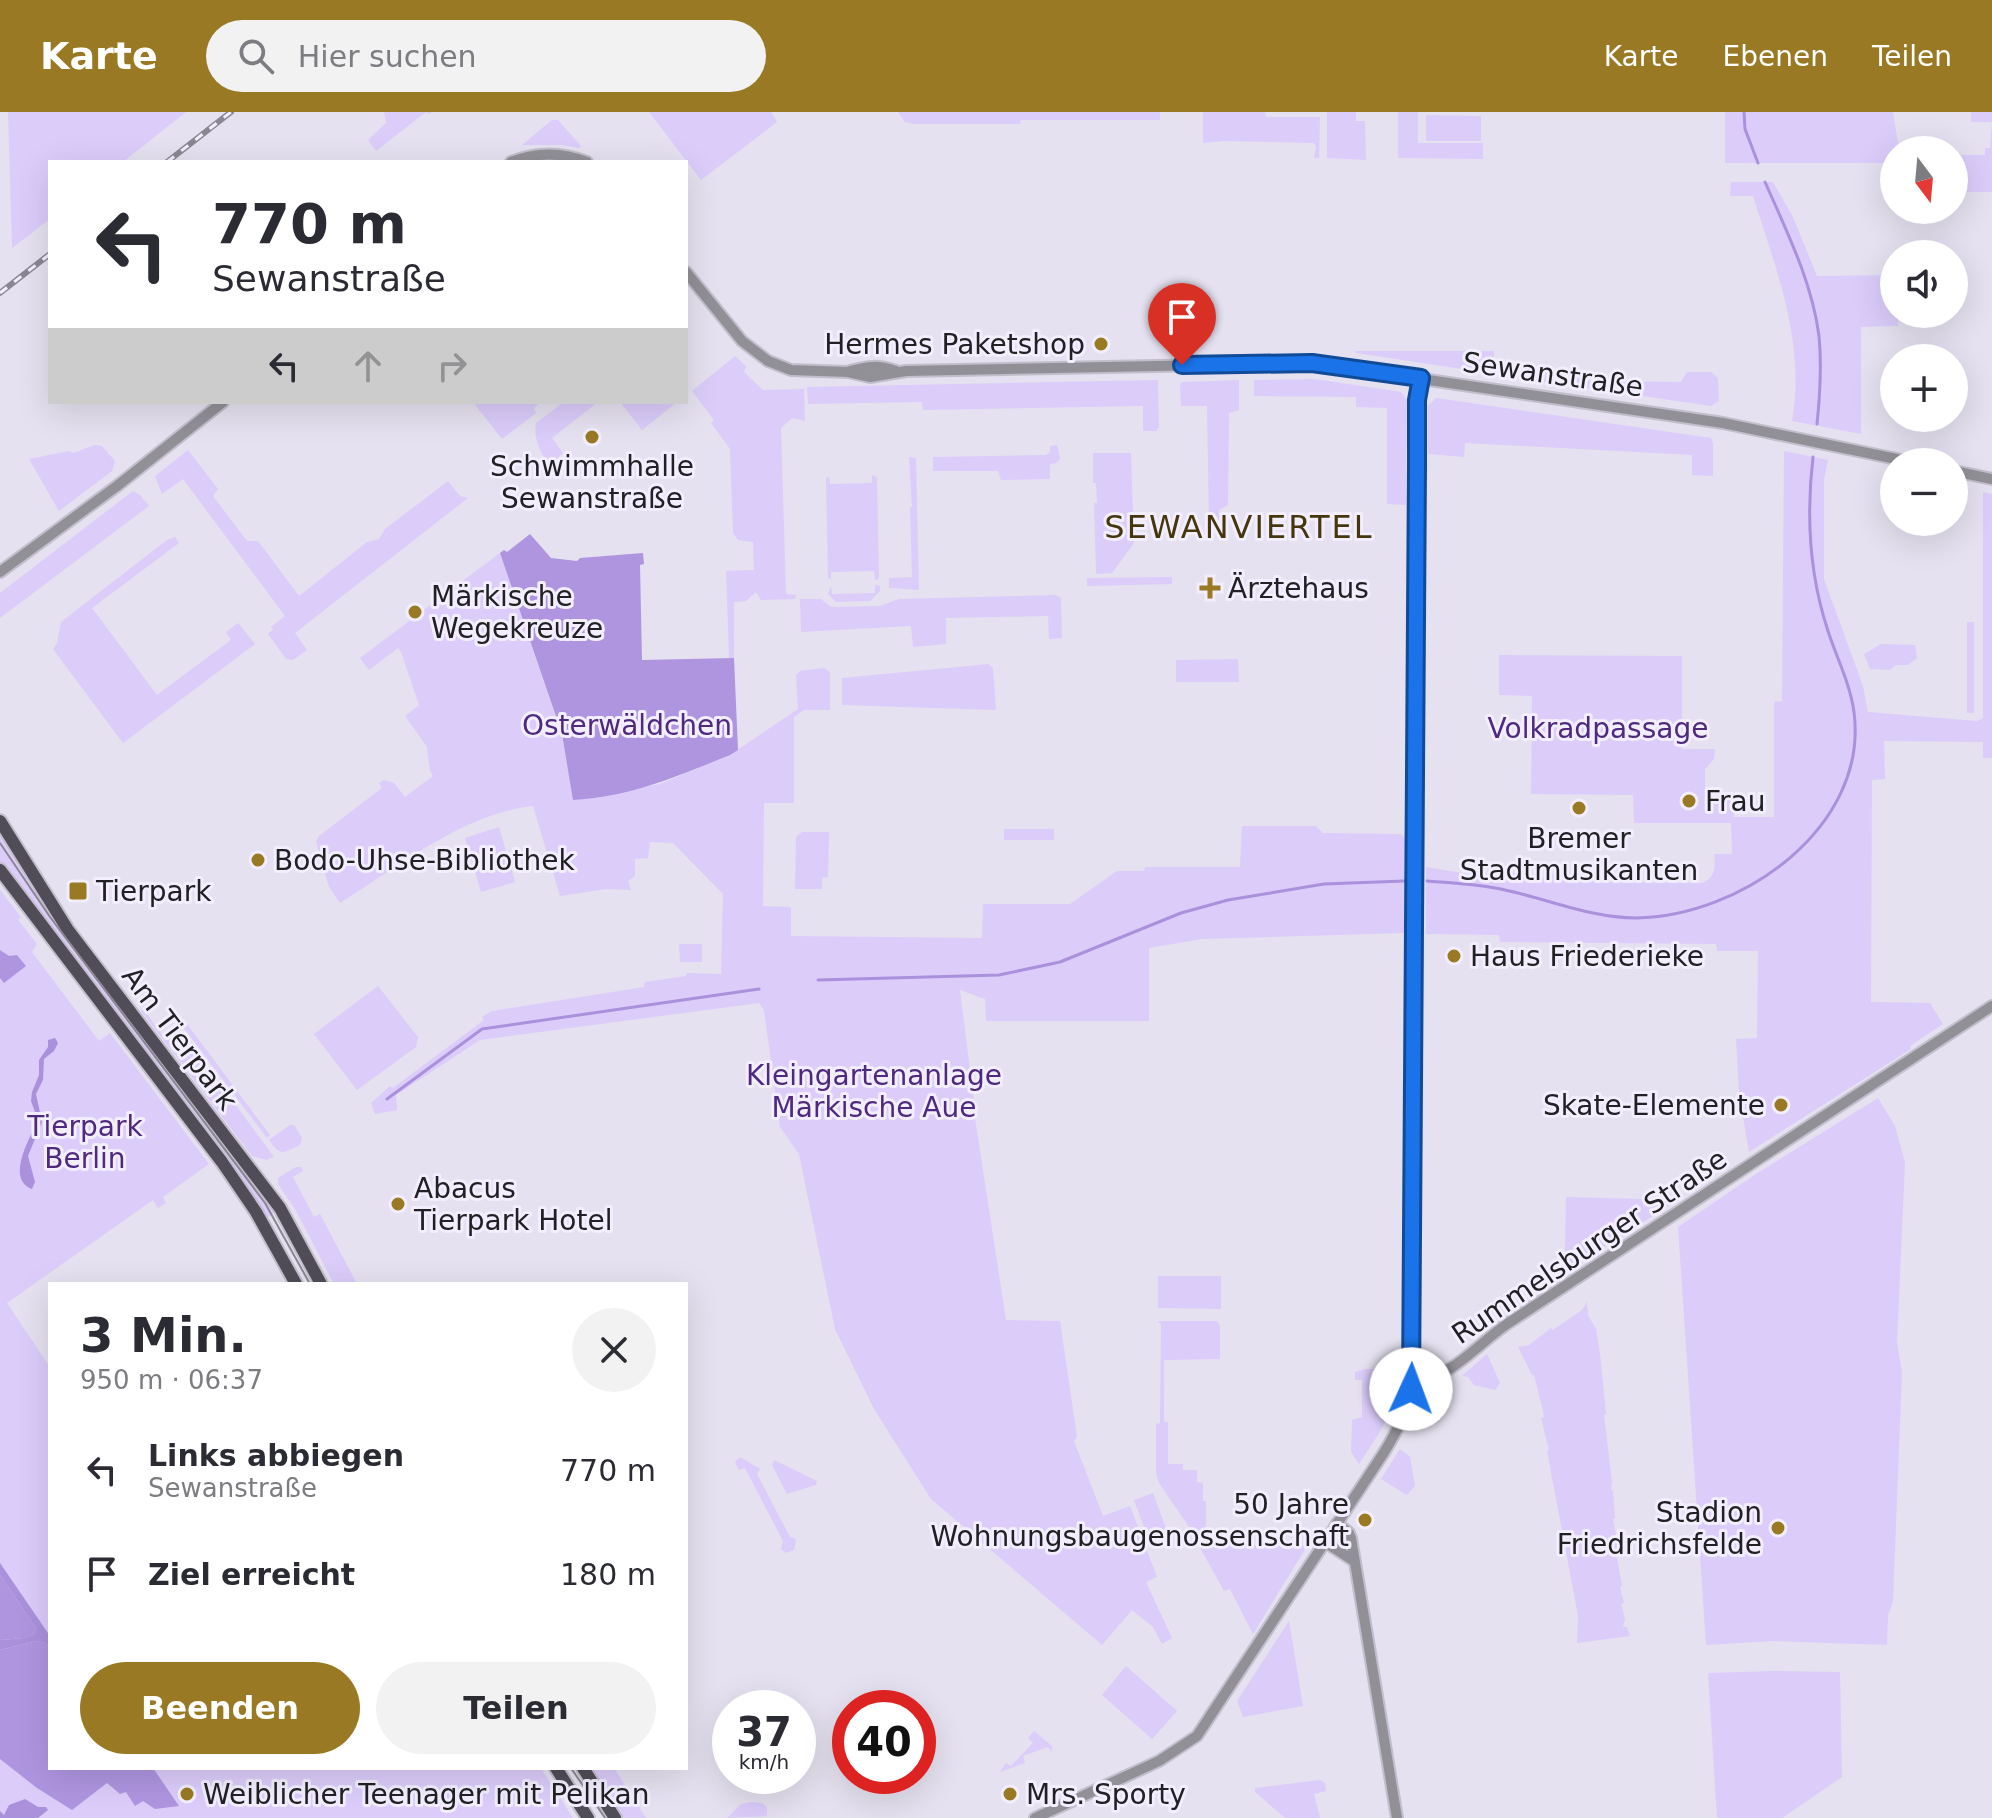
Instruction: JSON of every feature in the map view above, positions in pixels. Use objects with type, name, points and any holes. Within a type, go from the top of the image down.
[{"type":"main road","name":"Am Tierpark","points":[[0,821],[68,930],[280,1208],[320,1282]]},
{"type":"main road","name":"Am Tierpark","points":[[0,870],[222,1162],[256,1212],[295,1282]]},
{"type":"main road","points":[[557,1770],[588,1818]]},
{"type":"main road","points":[[584,1770],[615,1818]]},
{"type":"street","points":[[520,160],[545,154],[579,160]]},
{"type":"street","name":"Sewanstraße","points":[[688,274],[742,341],[768,361],[804,372],[848,372],[870,377],[897,371],[1304,362],[1723,423],[1880,455]]},
{"type":"street","points":[[1035,1818],[1149,1766],[1197,1736],[1400,1427],[1412,1383],[1417,400],[1421,378]]},
{"type":"street","points":[[0,572],[117,486],[220,404]]},
{"type":"street","points":[[1968,474],[1992,479]]},
{"type":"street","name":"Rummelsburger Straße","points":[[1412,1383],[1450,1371],[1507,1324],[1940,1043],[1992,1006]]},
{"type":"street","points":[[1337,1523],[1349,1533],[1397,1818]]},
{"type":"street","points":[[1325,1542],[1354,1561]]},
{"type":"green space","points":[[8,112],[186,112],[126,160],[48,160],[48,221],[12,248]]},
{"type":"green space","points":[[384,112],[426,112],[376,151],[368,140],[386,123]]},
{"type":"green space","points":[[649,112],[771,112],[777,122],[701,180]]},
{"type":"green space","points":[[898,112],[1160,112],[1160,120],[914,124],[905,122]]},
{"type":"green space","points":[[1203,112],[1265,112],[1266,117],[1320,117],[1319,158],[1314,158],[1316,146],[1313,143],[1203,143]]},
{"type":"green space","points":[[1327,112],[1356,112],[1356,121],[1365,121],[1366,160],[1327,158]]},
{"type":"green space","points":[[1398,112],[1418,112],[1418,143],[1483,143],[1483,159],[1398,158]]},
{"type":"green space","points":[[1725,112],[1893,112],[1897,136],[1880,136],[1880,163],[1725,163]]},
{"type":"green space","points":[[1971,112],[1992,112],[1992,122],[1971,122]]},
{"type":"green space","points":[[1426,115],[1481,116],[1481,141],[1426,141]]},
{"type":"green space","points":[[552,120],[558,120],[581,146],[522,145]]},
{"type":"green space","points":[[1992,122],[1992,192],[1968,192],[1968,155],[1985,155],[1985,148],[1990,148]]},
{"type":"green space","points":[[1731,182],[1773,182],[1793,217],[1817,276],[1880,275],[1880,326],[1861,327],[1861,434],[1792,421],[1795,363],[1779,279],[1753,196],[1730,196]]},
{"type":"green space","points":[[1355,351],[1494,351],[1494,368],[1489,373]]},
{"type":"green space","points":[[735,356],[746,366],[744,372],[763,390],[804,389],[805,421],[792,418],[781,428],[786,594],[796,595],[795,599],[761,600],[756,592],[746,601],[734,602],[734,658],[729,658],[726,571],[754,570],[753,542],[738,540],[733,533],[730,449],[711,423],[714,420],[692,391]]},
{"type":"green space","points":[[1509,370],[1581,371],[1586,381],[1681,382],[1687,372],[1711,372],[1718,378],[1719,401],[1711,406],[1514,377]]},
{"type":"green space","points":[[1315,379],[1401,392],[1407,400],[1406,505],[1387,504],[1387,408],[1356,407],[1356,397],[1254,396],[1254,380]]},
{"type":"green space","points":[[1158,380],[1159,427],[1156,431],[1143,431],[1143,406],[923,410],[922,402],[808,404],[807,387]]},
{"type":"green space","points":[[1239,380],[1239,410],[1229,413],[1228,505],[1219,510],[1219,527],[1209,527],[1207,406],[1181,406],[1180,385],[1182,382]]},
{"type":"green space","points":[[1436,398],[1711,438],[1713,476],[1692,475],[1692,455],[1465,443],[1464,457],[1428,454],[1428,406]]},
{"type":"green space","points":[[475,404],[539,404],[534,408],[536,413],[502,439]]},
{"type":"green space","points":[[561,404],[595,404],[552,438],[563,453],[559,456],[561,460],[553,466],[539,447],[536,423]]},
{"type":"green space","points":[[622,404],[674,404],[642,430]]},
{"type":"green space","points":[[95,445],[102,446],[115,461],[112,471],[59,511],[29,459],[69,451],[73,453]]},
{"type":"green space","points":[[1057,445],[1060,459],[1050,464],[1050,479],[1001,480],[998,471],[933,471],[933,457],[1046,455],[1050,452],[1050,446]]},
{"type":"green space","points":[[188,450],[218,489],[213,496],[247,541],[258,541],[299,596],[367,542],[379,539],[385,529],[448,481],[460,496],[468,498],[295,633],[307,650],[293,660],[286,659],[268,634],[273,629],[271,627],[285,616],[183,479],[162,494],[155,476]]},
{"type":"green space","name":"Volkradpassage","points":[[1784,451],[1828,460],[1824,480],[1824,579],[1863,686],[1868,712],[1977,721],[1983,718],[1983,492],[1992,494],[1992,758],[1983,758],[1983,742],[1884,741],[1885,779],[1872,780],[1871,1002],[1930,1003],[1943,1024],[1910,1046],[1911,1049],[1749,1152],[1739,1093],[1736,1039],[1757,1038],[1758,951],[1717,951],[1716,944],[1500,942],[1499,935],[1426,934],[1426,867],[1469,874],[1515,873],[1542,878],[1548,873],[1614,882],[1702,883],[1714,872],[1714,854],[1732,854],[1731,823],[1634,823],[1633,795],[1531,794],[1532,696],[1499,695],[1499,655],[1682,656],[1682,724],[1664,724],[1664,727],[1679,731],[1682,749],[1715,749],[1714,759],[1705,769],[1705,798],[1733,798],[1734,817],[1774,817],[1774,702],[1782,701]]},
{"type":"green space","points":[[1093,453],[1131,453],[1134,543],[1112,573],[1096,574],[1094,503],[1097,503]]},
{"type":"green space","points":[[909,457],[916,458],[919,590],[889,588],[889,578],[912,577]]},
{"type":"green space","points":[[872,475],[877,477],[879,579],[875,580],[874,571],[831,572],[831,579],[828,578],[826,478],[829,477],[830,484],[872,483]]},
{"type":"green space","points":[[133,491],[149,506],[0,618],[0,593]]},
{"type":"green space","name":"Osterwäldchen","points":[[530,534],[551,558],[577,561],[580,558],[643,553],[644,564],[640,565],[642,660],[734,658],[738,750],[653,784],[614,795],[573,800],[562,734],[500,553],[504,550],[507,552]]},
{"type":"green space","points":[[175,537],[179,543],[92,608],[157,695],[231,640],[226,632],[238,623],[255,644],[123,743],[53,649],[61,622]]},
{"type":"green space","name":"Kleingartenanlage Märkische Aue","points":[[500,553],[562,735],[574,800],[660,784],[730,755],[798,709],[796,675],[800,671],[824,668],[830,672],[830,710],[804,710],[794,717],[794,803],[764,803],[763,906],[791,907],[791,936],[982,938],[983,904],[1070,904],[1117,871],[1144,871],[1145,867],[1240,867],[1242,826],[1316,826],[1323,833],[1401,834],[1405,838],[1404,933],[1202,939],[1149,948],[1149,1021],[986,1021],[985,999],[960,990],[975,1118],[1006,1320],[1060,1321],[1077,1437],[1074,1441],[1103,1516],[1130,1506],[1157,1577],[1146,1582],[1172,1638],[1162,1644],[1153,1627],[1132,1610],[1102,1645],[931,1499],[874,1409],[835,1329],[799,1154],[780,1127],[764,1010],[759,1003],[480,1040],[396,1095],[397,1110],[375,1114],[371,1103],[390,1086],[393,1088],[492,1011],[644,987],[645,982],[686,976],[687,973],[721,974],[723,894],[673,843],[650,842],[648,858],[635,859],[635,876],[628,881],[631,890],[606,889],[560,896],[533,806],[507,811],[457,830],[340,903],[329,887],[316,841],[319,836],[382,788],[379,783],[384,780],[394,783],[405,797],[433,776],[427,747],[405,716],[419,705],[401,652],[398,648],[369,670],[360,658]]},
{"type":"green space","points":[[1172,577],[1172,584],[1087,586],[1087,578]]},
{"type":"green space","points":[[875,585],[880,586],[880,591],[870,601],[836,602],[828,594],[831,586],[832,594],[875,593]]},
{"type":"green space","points":[[1056,595],[1061,598],[1062,638],[1049,639],[1048,616],[946,618],[946,644],[913,647],[911,626],[801,632],[800,599],[821,599],[831,607],[880,606],[899,599]]},
{"type":"green space","points":[[1967,622],[1974,622],[1974,713],[1967,713]]},
{"type":"green space","points":[[1881,644],[1915,645],[1917,658],[1908,665],[1896,665],[1890,670],[1870,669],[1864,654]]},
{"type":"green space","points":[[1238,659],[1239,682],[1176,682],[1176,660]]},
{"type":"green space","points":[[989,664],[993,668],[996,710],[842,705],[842,678]]},
{"type":"green space","points":[[499,827],[515,882],[481,892],[465,838]]},
{"type":"green space","points":[[0,829],[277,1211],[264,1220],[30,904],[0,862]]},
{"type":"green space","points":[[1004,829],[1054,829],[1054,840],[1004,840]]},
{"type":"green space","points":[[802,832],[829,832],[828,877],[822,878],[822,889],[795,889],[796,837]]},
{"type":"green space","name":"Tierpark Berlin","points":[[0,890],[37,944],[32,952],[99,1041],[110,1033],[209,1164],[163,1197],[166,1203],[158,1208],[153,1200],[7,1303],[48,1364],[48,1770],[542,1770],[573,1818],[0,1818]]},
{"type":"green space","points":[[679,944],[702,944],[702,962],[680,962]]},
{"type":"green space","points":[[0,950],[9,956],[17,955],[26,966],[4,983],[0,978]]},
{"type":"green space","points":[[378,986],[418,1037],[416,1047],[357,1090],[314,1034]]},
{"type":"green space","points":[[143,1009],[165,1038],[179,1028],[274,1157],[266,1160],[252,1156],[141,1011]]},
{"type":"green space","points":[[187,1024],[270,1135],[267,1138],[183,1027]]},
{"type":"green space","points":[[1878,1098],[1895,1126],[1905,1163],[1897,1343],[1902,1372],[1893,1601],[1888,1616],[1887,1645],[1772,1641],[1706,1645],[1678,1227]]},
{"type":"green space","points":[[294,1125],[302,1138],[300,1145],[279,1151],[269,1140]]},
{"type":"green space","points":[[301,1167],[303,1171],[293,1177],[314,1217],[320,1214],[356,1282],[333,1282],[295,1209],[278,1184],[278,1178]]},
{"type":"green space","points":[[1566,1197],[1678,1200],[1572,1267],[1565,1249]]},
{"type":"green space","points":[[1158,1276],[1221,1276],[1221,1309],[1158,1308]]},
{"type":"green space","points":[[1587,1302],[1600,1353],[1613,1519],[1619,1551],[1616,1552],[1624,1603],[1621,1604],[1625,1619],[1623,1627],[1627,1627],[1630,1636],[1577,1643],[1578,1616],[1541,1418],[1544,1417],[1543,1411],[1534,1375],[1518,1347],[1529,1345],[1551,1328],[1553,1330],[1582,1310]]},
{"type":"green space","points":[[1158,1321],[1217,1321],[1220,1326],[1220,1359],[1164,1360],[1168,1464],[1183,1464],[1183,1470],[1197,1470],[1197,1482],[1203,1483],[1203,1501],[1206,1501],[1206,1539],[1210,1545],[1307,1546],[1253,1634],[1230,1589],[1224,1591],[1187,1524],[1159,1483],[1156,1473],[1156,1424],[1160,1423],[1161,1325]]},
{"type":"green space","points":[[1487,1354],[1500,1383],[1495,1390],[1474,1385],[1468,1377],[1462,1376]]},
{"type":"green space","points":[[1399,1369],[1392,1407],[1359,1464],[1351,1452],[1352,1420],[1362,1417],[1362,1380],[1355,1380],[1355,1372]]},
{"type":"green space","points":[[1400,1449],[1410,1457],[1415,1486],[1407,1495],[1381,1479]]},
{"type":"green space","points":[[740,1457],[760,1469],[757,1474],[790,1537],[796,1539],[794,1550],[786,1553],[781,1549],[783,1541],[745,1468],[739,1470],[735,1462]]},
{"type":"green space","points":[[774,1460],[817,1481],[816,1485],[787,1494],[772,1465]]},
{"type":"green space","points":[[1153,1493],[1167,1531],[1148,1538],[1134,1500]]},
{"type":"green space","points":[[0,1575],[36,1628],[34,1634],[0,1640]]},
{"type":"green space","points":[[1289,1621],[1303,1706],[1243,1717],[1237,1701]]},
{"type":"green space","points":[[37,1641],[48,1646],[48,1770],[154,1770],[179,1806],[155,1809],[143,1801],[135,1806],[126,1792],[120,1794],[107,1783],[72,1810],[0,1759],[0,1650]]},
{"type":"green space","points":[[1126,1666],[1177,1711],[1152,1739],[1102,1695]]},
{"type":"green space","points":[[1840,1672],[1842,1777],[1782,1818],[1717,1818],[1708,1673]]},
{"type":"green space","points":[[1034,1731],[1052,1746],[1052,1752],[1048,1747],[1023,1756],[1025,1763],[1000,1772],[1006,1763],[1011,1766],[1033,1743],[1028,1738]]},
{"type":"green space","points":[[588,1770],[615,1770],[646,1818],[620,1818]]},
{"type":"green space","points":[[1320,1780],[1325,1783],[1326,1791],[1314,1794],[1320,1818],[1285,1818],[1255,1792],[1255,1788]]},
{"type":"green space","points":[[751,1802],[767,1807],[767,1816],[727,1818],[741,1804]]},
{"type":"shaded area","points":[[55,1038],[58,1043],[44,1059],[43,1080],[36,1094],[42,1122],[28,1156],[35,1182],[32,1189],[24,1184],[20,1167],[38,1120],[31,1101],[39,1075],[39,1060],[48,1047],[48,1040]]},
{"type":"shaded area","points":[[0,1563],[48,1633],[48,1646],[37,1641],[0,1650],[0,1640],[24,1638],[34,1634],[36,1628],[0,1575]]},
{"type":"shaded area","points":[[25,1799],[48,1810],[38,1818],[0,1818],[0,1811],[4,1815],[9,1805]]},
{"type":"waterway","points":[[1744,112],[1745,129],[1758,163]]},
{"type":"waterway","points":[[1765,182],[1798,258],[1816,316],[1820,358],[1817,424]]},
{"type":"waterway","points":[[1427,881],[1496,888],[1586,912],[1619,917],[1676,914],[1716,902],[1755,883],[1790,858],[1819,828],[1841,793],[1853,754],[1854,712],[1822,610],[1813,567],[1810,523],[1813,457]]},
{"type":"waterway","points":[[818,980],[999,975],[1060,962],[1181,913],[1228,900],[1324,884],[1404,881]]},
{"type":"waterway","points":[[387,1099],[482,1029],[759,989]]},
{"type":"tram line","points":[[0,843],[50,917],[265,1203],[309,1282]]},
{"type":"tram line","points":[[572,1770],[605,1818]]},
{"type":"railway","points":[[170,160],[231,112]]},
{"type":"railway","points":[[0,293],[48,256]]},
{"type":"place","name":"Hermes Paketshop","points":[[1101,344]]},
{"type":"place","name":"Schwimmhalle Sewanstraße","points":[[592,437]]},
{"type":"place","name":"Ärztehaus","points":[[1210,588]]},
{"type":"place","name":"Märkische Wegekreuze","points":[[415,612]]},
{"type":"place","name":"Frau","points":[[1689,801]]},
{"type":"place","name":"Bremer Stadtmusikanten","points":[[1579,808]]},
{"type":"place","name":"Bodo-Uhse-Bibliothek","points":[[258,860]]},
{"type":"place","name":"Tierpark","points":[[78,891]]},
{"type":"place","name":"Haus Friederieke","points":[[1454,956]]},
{"type":"place","name":"Skate-Elemente","points":[[1781,1105]]},
{"type":"place","name":"Abacus Tierpark Hotel","points":[[398,1204]]},
{"type":"place","name":"50 Jahre Wohnungsbaugenossenschaft","points":[[1365,1520]]},
{"type":"place","name":"Stadion Friedrichsfelde","points":[[1778,1528]]},
{"type":"place","name":"Weiblicher Teenager mit Pelikan","points":[[187,1794]]},
{"type":"place","name":"Mrs. Sporty","points":[[1010,1794]]},
{"type":"district","name":"SEWANVIERTEL","points":[[1239,527]]},
{"type":"route","points":[[1182,365],[1312,363],[1421,378],[1417,400],[1411,1389]]}]
